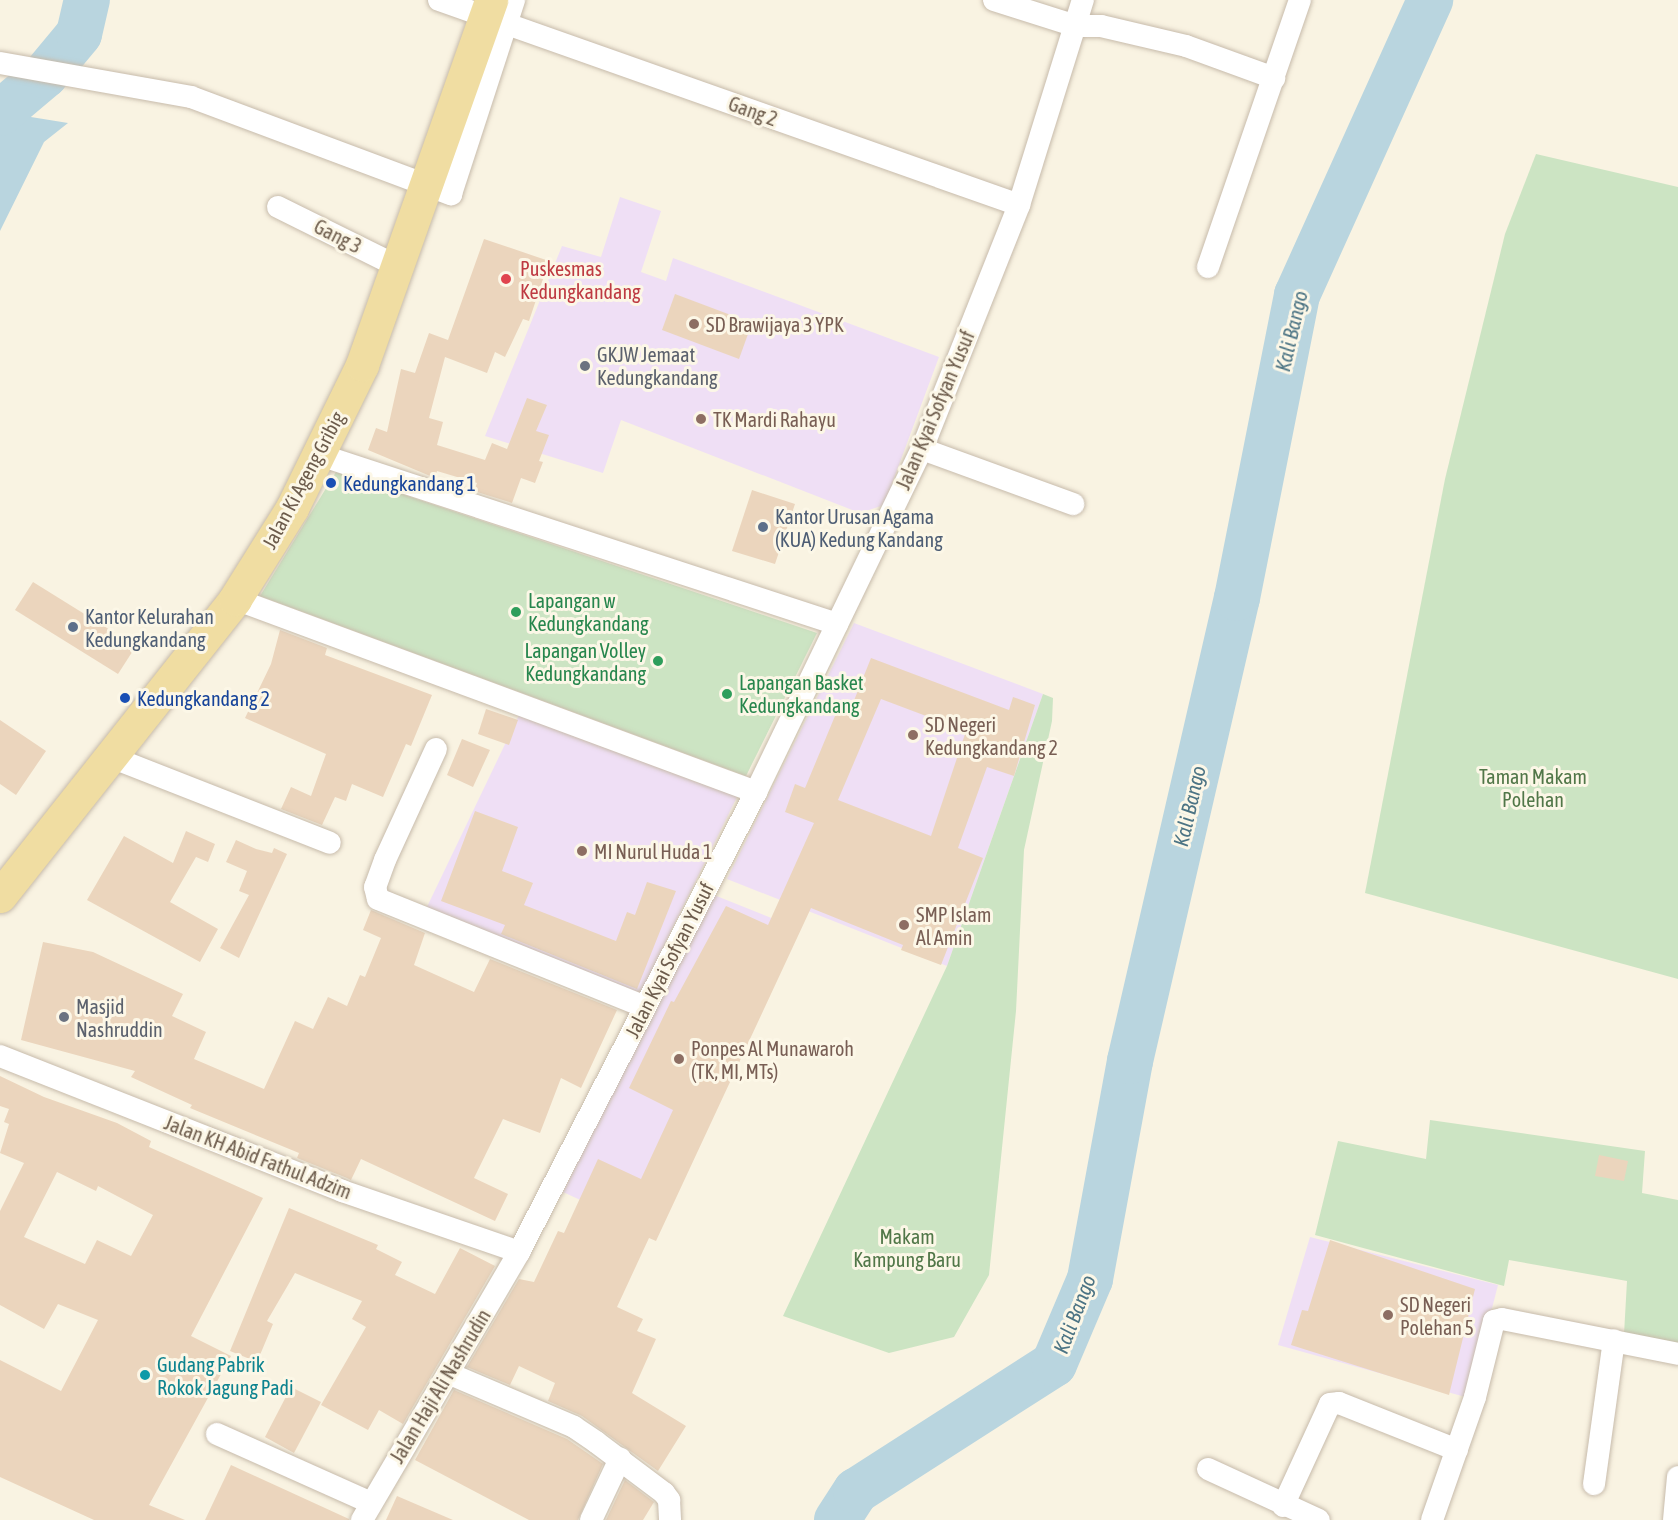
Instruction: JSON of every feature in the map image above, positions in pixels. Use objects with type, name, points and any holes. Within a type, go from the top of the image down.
[{"type":"main road","name":"Jalan Ki Ageng Gribig","points":[[0,896],[235,599],[292,508],[320,455],[362,365],[489,8]]},
{"type":"street","name":"Gang 2","points":[[439,0],[489,8],[1019,206]]},
{"type":"street","points":[[0,63],[191,97],[451,194],[514,0]]},
{"type":"street","points":[[994,0],[1076,26],[1101,26],[1186,46],[1274,78]]},
{"type":"street","name":"Jalan Kyai Sofyan Yusuf","points":[[519,1252],[756,792],[922,449],[1019,206],[1083,0]]},
{"type":"street","points":[[1208,267],[1300,0]]},
{"type":"street","name":"Gang 3","points":[[278,207],[397,266]]},
{"type":"street","points":[[922,449],[1073,504]]},
{"type":"street","points":[[320,455],[837,624]]},
{"type":"street","points":[[235,599],[756,792]]},
{"type":"street","points":[[435,749],[385,860],[375,887],[378,899],[645,1006]]},
{"type":"street","points":[[111,757],[330,843]]},
{"type":"street","name":"Jalan KH Abid Fathul Adzim","points":[[0,1056],[342,1191],[519,1252]]},
{"type":"street","name":"Jalan Haji Ali Nashrudin","points":[[367,1512],[450,1374],[519,1252]]},
{"type":"street","points":[[1432,1520],[1476,1397],[1494,1321],[1502,1319],[1678,1354]]},
{"type":"street","points":[[1594,1484],[1614,1340]]},
{"type":"street","points":[[450,1374],[574,1427],[664,1493],[669,1500],[670,1520]]},
{"type":"street","points":[[1283,1506],[1330,1404],[1339,1403],[1457,1450]]},
{"type":"street","points":[[217,1434],[367,1512]]},
{"type":"street","points":[[591,1520],[620,1460]]},
{"type":"street","points":[[1208,1469],[1283,1506],[1318,1520]]},
{"type":"street","points":[[1673,1520],[1678,1477]]},
{"type":"shaded area","points":[[620,197],[661,211],[641,272],[666,281],[673,258],[939,357],[884,505],[860,513],[621,420],[603,473],[485,436],[562,246],[601,257]]},
{"type":"shaded area","name":"SD Negeri Kedungkandang 2","points":[[854,623],[1043,694],[947,966],[727,879]]},
{"type":"shaded area","name":"MI Nurul Huda 1","points":[[520,713],[740,791],[640,994],[425,911]]},
{"type":"shaded area","name":"Ponpes Al Munawaroh (TK, MI, MTs)","points":[[709,893],[794,927],[648,1231],[563,1192]]},
{"type":"shaded area","name":"SD Negeri Polehan 5","points":[[1310,1237],[1498,1285],[1469,1398],[1278,1345]]},
{"type":"green space","name":"Taman Makam Polehan","points":[[1536,154],[1678,187],[1678,979],[1365,893],[1445,479],[1505,234]]},
{"type":"green space","points":[[336,472],[817,633],[746,776],[260,596]]},
{"type":"green space","name":"Makam Kampung Baru","points":[[1043,694],[1053,698],[1052,721],[1024,850],[1016,1011],[989,1275],[954,1337],[889,1353],[783,1316],[947,966]]},
{"type":"green space","points":[[1430,1120],[1645,1151],[1642,1193],[1678,1200],[1678,1345],[1624,1334],[1627,1281],[1509,1260],[1504,1286],[1315,1235],[1338,1141],[1426,1159]]},
{"type":"water","points":[[0,112],[68,123],[44,142],[0,231]]},
{"type":"building","points":[[484,239],[549,261],[529,321],[523,319],[505,357],[495,352],[487,373],[445,357],[429,418],[443,422],[437,445],[485,460],[492,443],[507,449],[527,398],[547,405],[536,431],[549,435],[539,461],[543,462],[535,483],[521,478],[512,503],[474,491],[477,483],[437,471],[435,478],[368,450],[376,428],[387,432],[401,369],[415,373],[429,333],[448,340]]},
{"type":"building","points":[[675,294],[752,323],[739,359],[662,330]]},
{"type":"building","name":"Kantor Urusan Agama (KUA) Kedung Kandang","points":[[752,490],[795,504],[775,564],[732,551]]},
{"type":"building","name":"Kantor Kelurahan Kedungkandang","points":[[33,582],[136,646],[118,674],[15,610]]},
{"type":"building","points":[[280,630],[327,648],[325,655],[432,695],[411,746],[406,744],[383,797],[352,784],[346,801],[335,797],[322,825],[281,809],[291,787],[311,796],[326,754],[245,718],[271,664]]},
{"type":"building","points":[[871,658],[1009,710],[1013,697],[1035,705],[1014,776],[987,767],[958,848],[983,858],[941,965],[901,950],[903,945],[811,908],[656,1241],[649,1238],[617,1307],[643,1319],[637,1331],[656,1339],[632,1393],[686,1426],[658,1471],[582,1416],[548,1401],[555,1383],[519,1366],[510,1385],[467,1367],[519,1279],[534,1282],[558,1231],[564,1233],[598,1159],[641,1179],[673,1110],[629,1088],[671,1001],[674,1002],[726,906],[768,925],[814,823],[785,812],[795,784],[805,788],[840,704],[851,708]],"holes":[[[881,699],[966,731],[931,836],[838,800]]]},
{"type":"building","points":[[486,709],[518,720],[509,745],[478,734]]},
{"type":"building","points":[[0,720],[46,751],[16,795],[0,784]]},
{"type":"building","points":[[462,739],[490,750],[473,787],[447,775]]},
{"type":"building","points":[[475,811],[518,827],[502,871],[533,883],[524,905],[616,941],[627,912],[635,915],[647,882],[676,891],[637,989],[501,934],[505,925],[441,901]]},
{"type":"building","points":[[186,831],[215,844],[208,862],[196,857],[170,902],[218,929],[200,962],[87,900],[124,836],[173,863]]},
{"type":"building","points":[[236,840],[256,849],[272,853],[274,848],[287,854],[239,958],[220,948],[249,895],[239,891],[247,871],[226,862]]},
{"type":"building","points":[[371,910],[425,933],[414,965],[474,992],[490,959],[617,1010],[581,1088],[561,1078],[540,1133],[503,1119],[474,1178],[508,1194],[495,1221],[361,1159],[351,1180],[297,1158],[299,1153],[190,1108],[192,1105],[131,1077],[135,1071],[21,1040],[43,942],[93,952],[183,994],[172,1016],[206,1032],[194,1059],[264,1089],[295,1021],[313,1029],[328,997],[347,1006],[360,975],[365,977],[381,938],[363,930]]},
{"type":"building","name":"Gudang Pabrik Rokok Jagung Padi","points":[[0,1076],[44,1097],[117,1123],[151,1141],[149,1147],[263,1198],[191,1336],[231,1356],[149,1505],[185,1520],[94,1520],[0,1477],[0,1360],[61,1391],[98,1320],[58,1304],[44,1329],[0,1305],[0,1211],[24,1163],[0,1153],[9,1124],[4,1122],[9,1109],[0,1106]],"holes":[[[57,1172],[96,1191],[98,1186],[153,1215],[131,1256],[97,1240],[85,1264],[24,1237]]]},
{"type":"building","points":[[1599,1155],[1628,1161],[1624,1181],[1595,1176]]},
{"type":"building","points":[[289,1208],[378,1245],[376,1249],[402,1262],[395,1275],[435,1294],[460,1248],[495,1266],[403,1424],[379,1410],[368,1430],[321,1405],[366,1327],[352,1319],[362,1301],[295,1273],[267,1321],[273,1324],[257,1362],[230,1351]]},
{"type":"building","name":"SD Negeri Polehan 5","points":[[1330,1240],[1475,1289],[1449,1395],[1291,1345],[1302,1310],[1308,1311]]},
{"type":"building","points":[[291,1387],[321,1402],[294,1453],[265,1437]]},
{"type":"building","points":[[454,1390],[567,1439],[603,1464],[578,1520],[529,1520],[415,1460]]},
{"type":"building","points":[[231,1465],[349,1519],[349,1520],[205,1520]]},
{"type":"building","points":[[625,1480],[654,1502],[643,1520],[606,1520]]},
{"type":"building","points":[[397,1496],[453,1520],[386,1520]]},
{"type":"waterway","points":[[0,113],[45,75],[79,34],[87,0]]},
{"type":"waterway","name":"Kali Bango","points":[[837,1520],[856,1491],[1054,1364],[1090,1279],[1130,1061],[1237,598],[1297,295],[1430,0]]},
{"type":"place","name":"Puskesmas Kedungkandang","points":[[506,279]]},
{"type":"place","name":"SD Brawijaya 3 YPK","points":[[694,324]]},
{"type":"place","name":"GKJW Jemaat Kedungkandang","points":[[585,366]]},
{"type":"place","name":"TK Mardi Rahayu","points":[[701,419]]},
{"type":"place","name":"Kedungkandang 1","points":[[331,483]]},
{"type":"place","name":"Kantor Urusan Agama (KUA) Kedung Kandang","points":[[763,527]]},
{"type":"place","name":"Lapangan w Kedungkandang","points":[[516,612]]},
{"type":"place","name":"Kantor Kelurahan Kedungkandang","points":[[73,627]]},
{"type":"place","name":"Lapangan Volley Kedungkandang","points":[[658,661]]},
{"type":"place","name":"Lapangan Basket Kedungkandang","points":[[727,694]]},
{"type":"place","name":"Kedungkandang 2","points":[[125,698]]},
{"type":"place","name":"SD Negeri Kedungkandang 2","points":[[913,735]]},
{"type":"place","name":"MI Nurul Huda 1","points":[[582,851]]},
{"type":"place","name":"SMP Islam Al Amin","points":[[904,925]]},
{"type":"place","name":"Masjid Nashruddin","points":[[64,1017]]},
{"type":"place","name":"Ponpes Al Munawaroh (TK, MI, MTs)","points":[[679,1059]]},
{"type":"place","name":"SD Negeri Polehan 5","points":[[1388,1315]]},
{"type":"place","name":"Gudang Pabrik Rokok Jagung Padi","points":[[145,1375]]}]
